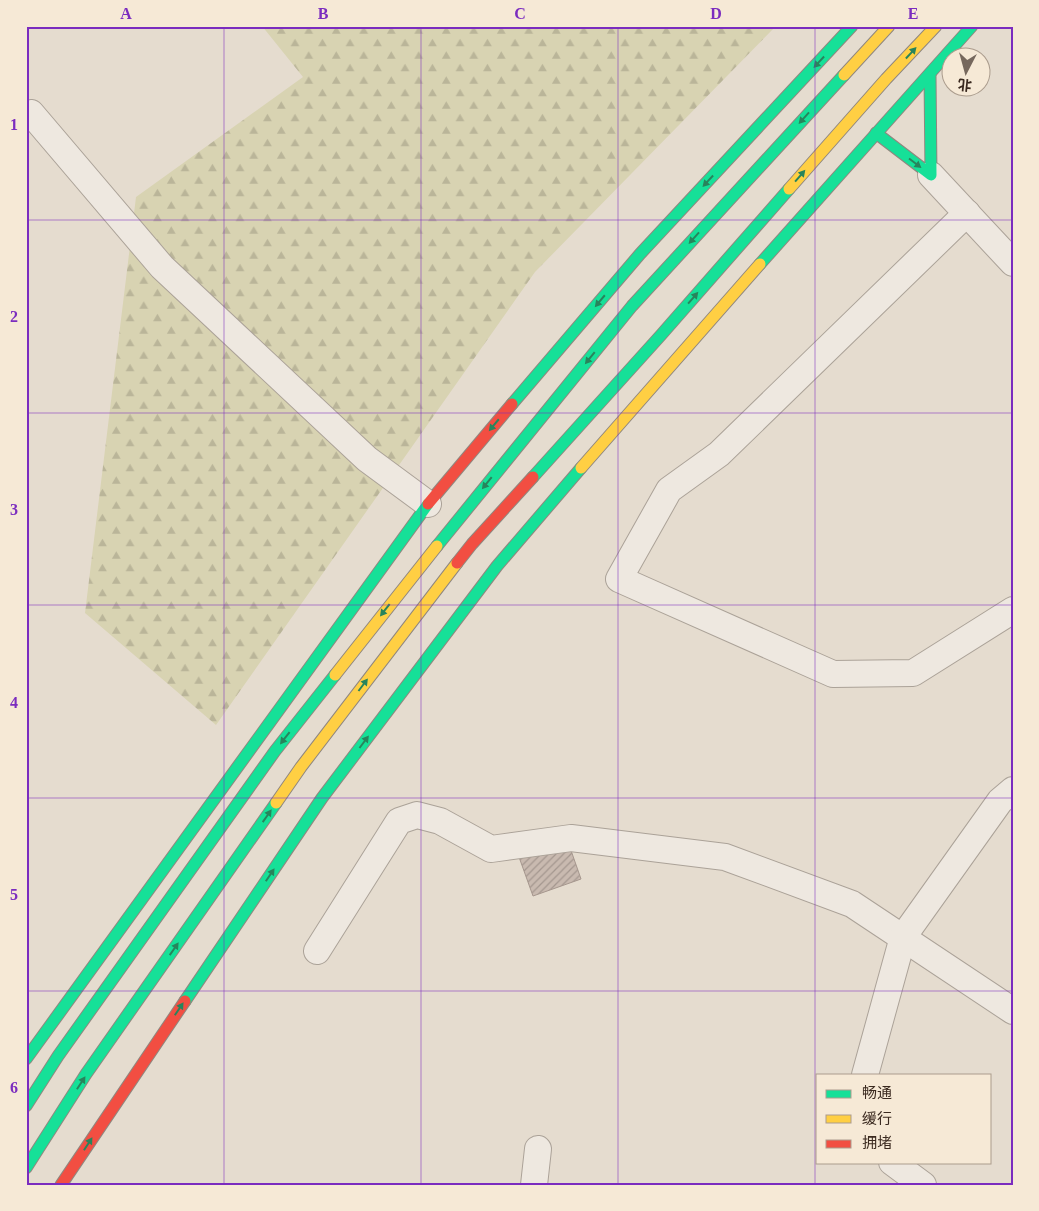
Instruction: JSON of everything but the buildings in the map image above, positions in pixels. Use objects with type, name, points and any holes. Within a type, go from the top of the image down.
[{"type":"main road","points":[[26,1059],[428,504],[640,254],[852,26]]},
{"type":"main road","points":[[26,1106],[58,1056],[275,751],[452,526],[632,306],[889,26]]},
{"type":"main road","points":[[26,1168],[86,1074],[301,767],[472,544],[661,335],[886,79],[936,26]]},
{"type":"main road","points":[[61,1185],[322,798],[498,566],[715,315],[972,26]]},
{"type":"main road","points":[[930,74],[931,175]]},
{"type":"main road","points":[[876,133],[931,175]]},
{"type":"street","points":[[26,117],[31,113],[162,267],[367,459],[428,504]]},
{"type":"street","points":[[931,175],[1013,263]]},
{"type":"street","points":[[967,214],[719,454],[669,490],[618,579],[833,674],[913,673],[1013,610]]},
{"type":"street","points":[[865,1074],[903,937],[1000,801],[1013,790]]},
{"type":"street","points":[[317,951],[399,821],[417,815],[440,821],[491,849],[571,838],[724,857],[852,904],[1013,1011]]},
{"type":"street","points":[[534,1185],[538,1149]]},
{"type":"street","points":[[895,1164],[923,1185]]},
{"type":"green space","points":[[262,26],[776,26],[535,272],[216,725],[85,613],[136,197],[303,77]]},
{"type":"traffic: fast","points":[[512,404],[640,254],[852,26]]},
{"type":"traffic: fast","points":[[760,264],[972,26]]},
{"type":"traffic: fast","points":[[876,133],[931,175],[930,74]]},
{"type":"traffic: fast","points":[[437,546],[632,306],[844,75]]},
{"type":"traffic: fast","points":[[533,477],[789,189]]},
{"type":"traffic: fast","points":[[185,1001],[322,798],[497,566],[581,468]]},
{"type":"traffic: fast","points":[[26,1059],[428,504]]},
{"type":"traffic: fast","points":[[26,1106],[58,1056],[275,751],[335,675]]},
{"type":"traffic: fast","points":[[26,1168],[86,1074],[276,803]]},
{"type":"traffic: slow","points":[[844,75],[889,26]]},
{"type":"traffic: slow","points":[[789,189],[886,79],[936,26]]},
{"type":"traffic: slow","points":[[581,468],[760,264]]},
{"type":"traffic: slow","points":[[335,675],[437,546]]},
{"type":"traffic: slow","points":[[276,803],[301,767],[457,563]]},
{"type":"traffic: jam","points":[[428,504],[512,404]]},
{"type":"traffic: jam","points":[[457,563],[533,477]]},
{"type":"traffic: jam","points":[[61,1185],[185,1001]]}]
